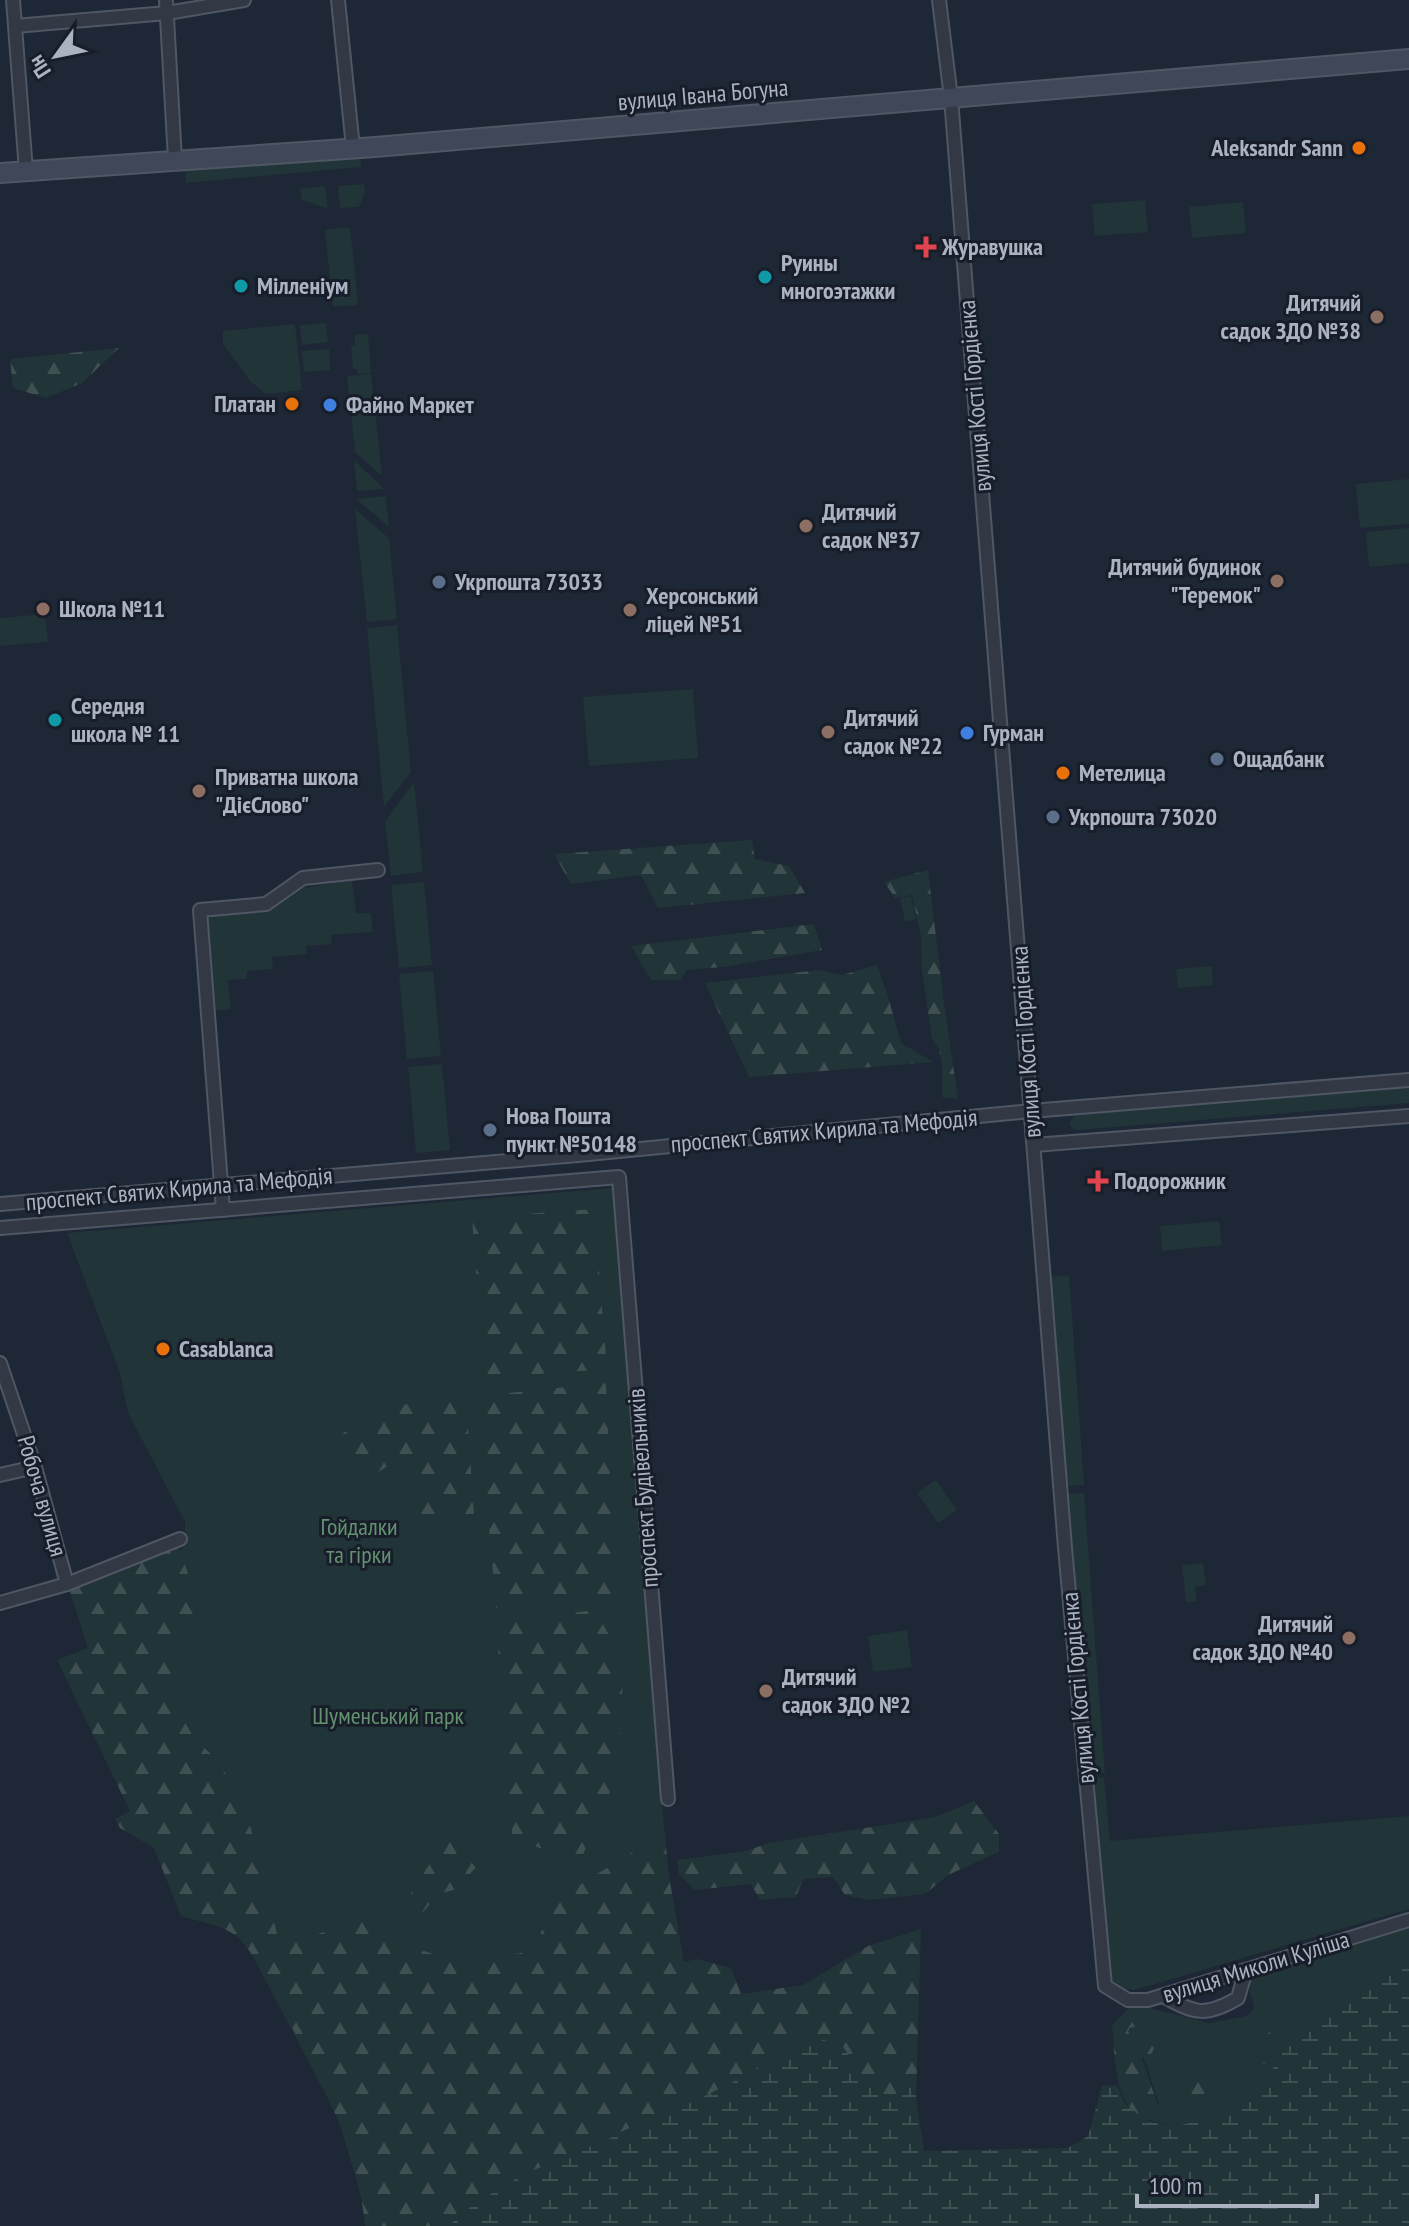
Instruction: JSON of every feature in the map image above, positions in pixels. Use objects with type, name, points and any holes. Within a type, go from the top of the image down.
[{"type":"street","points":[[13,0],[26,171]]},
{"type":"street","points":[[0,21],[15,23],[244,0]]},
{"type":"street","points":[[338,0],[353,148]]},
{"type":"street","name":"вулиця Кості Гордієнка","points":[[939,0],[951,98],[1069,1591],[1105,1986]]},
{"type":"street","points":[[166,6],[175,160]]},
{"type":"street","name":"вулиця Івана Богуна","points":[[0,173],[353,148],[1409,59]]},
{"type":"street","points":[[0,1228],[223,1210],[200,910],[266,904],[303,878],[378,870]]},
{"type":"street","name":"проспект Святих Кирила та Мефодія","points":[[0,1204],[1409,1080]]},
{"type":"street","points":[[1034,1145],[1409,1116]]},
{"type":"street","name":"проспект Будівельників","points":[[223,1210],[619,1177],[668,1799]]},
{"type":"street","name":"Робоча вулиця","points":[[0,1363],[35,1467],[67,1584]]},
{"type":"street","points":[[0,1475],[35,1467]]},
{"type":"street","points":[[0,1603],[67,1584],[180,1539]]},
{"type":"street","name":"вулиця Миколи Куліша","points":[[1105,1986],[1116,1995],[1136,2001],[1163,1996],[1409,1920]]},
{"type":"street","points":[[1163,1996],[1191,2011],[1217,2010],[1238,1998],[1246,1970]]},
{"type":"green space","points":[[360,154],[361,167],[186,183],[185,169]]},
{"type":"green space","points":[[364,184],[365,192],[359,207],[340,208],[338,186]]},
{"type":"green space","points":[[325,186],[328,209],[302,200],[300,189]]},
{"type":"green space","points":[[1145,200],[1148,232],[1095,236],[1092,204]]},
{"type":"green space","points":[[1243,202],[1246,233],[1192,238],[1189,207]]},
{"type":"green space","points":[[350,227],[358,302],[333,307],[325,230]]},
{"type":"green space","points":[[326,323],[328,342],[302,345],[300,325]]},
{"type":"green space","points":[[295,324],[302,390],[266,394],[250,381],[223,344],[223,331]]},
{"type":"green space","points":[[368,334],[371,373],[358,374],[357,369],[353,369],[351,346],[355,346],[355,335]]},
{"type":"green space","points":[[119,348],[82,383],[46,398],[13,388],[10,359]]},
{"type":"green space","points":[[329,349],[330,370],[304,372],[302,351]]},
{"type":"green space","points":[[371,374],[382,476],[355,452],[347,376]]},
{"type":"green space","points":[[354,460],[384,489],[357,491]]},
{"type":"green space","points":[[1409,479],[1409,524],[1360,528],[1356,484]]},
{"type":"green space","points":[[386,496],[389,527],[356,499]]},
{"type":"green space","points":[[355,509],[389,538],[397,619],[367,622]]},
{"type":"green space","points":[[1409,528],[1409,563],[1369,567],[1366,532]]},
{"type":"green space","points":[[45,614],[48,642],[0,646],[0,618]]},
{"type":"green space","points":[[397,625],[411,772],[384,807],[367,628]]},
{"type":"green space","points":[[693,689],[698,758],[589,766],[583,697]]},
{"type":"green space","points":[[414,782],[423,872],[391,876],[385,821]]},
{"type":"green space","points":[[752,840],[755,859],[789,866],[805,893],[658,908],[641,875],[571,884],[554,854]]},
{"type":"green space","points":[[928,870],[958,1099],[942,1097],[942,1064],[939,1049],[932,1039],[922,970],[921,937],[912,895],[895,898],[884,882]]},
{"type":"green space","points":[[352,880],[356,913],[371,913],[373,932],[331,935],[332,944],[306,946],[307,954],[272,957],[273,969],[247,971],[247,979],[228,980],[231,1009],[213,1011],[207,916],[271,910],[304,888]]},
{"type":"green space","points":[[424,882],[432,965],[399,968],[391,885]]},
{"type":"green space","points":[[911,896],[916,919],[905,922],[900,898]]},
{"type":"green space","points":[[814,924],[822,950],[723,967],[686,970],[681,980],[651,980],[631,946]]},
{"type":"green space","points":[[877,965],[901,1043],[933,1062],[749,1077],[705,983],[819,970],[842,975]]},
{"type":"green space","points":[[1212,966],[1213,985],[1178,988],[1176,969]]},
{"type":"green space","points":[[433,971],[441,1056],[407,1059],[399,974]]},
{"type":"green space","points":[[442,1064],[450,1150],[416,1153],[408,1067]]},
{"type":"green space","points":[[1409,1087],[1409,1103],[1078,1130],[1069,1123],[1075,1115]]},
{"type":"green space","name":"Шуменський парк","points":[[614,1188],[675,1967],[729,2137],[370,2226],[338,2118],[246,1943],[228,1929],[181,1916],[154,1848],[58,1661],[88,1648],[69,1588],[171,1558],[184,1547],[185,1522],[128,1413],[120,1373],[67,1233]]},
{"type":"green space","points":[[594,1209],[607,1369],[484,1378],[472,1218]]},
{"type":"green space","points":[[1219,1221],[1222,1245],[1162,1251],[1160,1226]]},
{"type":"green space","points":[[1069,1275],[1084,1485],[1065,1486],[1049,1277]]},
{"type":"green space","points":[[606,1383],[615,1594],[496,1608],[477,1396]]},
{"type":"green space","points":[[466,1396],[474,1514],[420,1523],[410,1458],[391,1464],[362,1482],[336,1438],[364,1419],[427,1397]]},
{"type":"green space","points":[[936,1480],[957,1510],[938,1523],[917,1493]]},
{"type":"green space","points":[[1084,1493],[1105,1773],[1088,1774],[1067,1494]]},
{"type":"green space","points":[[178,1545],[200,1608],[175,1647],[179,1712],[195,1740],[219,1761],[249,1821],[280,1946],[374,1916],[399,1943],[462,1963],[533,1951],[550,1911],[581,1884],[665,1832],[668,1870],[684,1962],[697,1959],[731,1968],[741,1994],[803,1985],[868,1946],[921,1929],[916,2101],[701,2098],[573,2152],[458,2226],[365,2226],[360,2190],[338,2120],[288,2021],[246,1947],[223,1928],[181,1916],[154,1848],[120,1828],[115,1819],[130,1811],[57,1660],[88,1648],[69,1588]]},
{"type":"green space","points":[[1203,1563],[1206,1585],[1195,1587],[1197,1601],[1186,1602],[1182,1565]]},
{"type":"green space","points":[[595,1610],[624,1662],[618,1773],[582,1857],[513,1842],[496,1622]]},
{"type":"green space","points":[[907,1630],[912,1667],[873,1672],[868,1636]]},
{"type":"green space","points":[[1104,1777],[1110,1841],[1409,1816],[1409,1909],[1135,1990],[1121,1989],[1112,1984],[1108,1972],[1089,1779]]},
{"type":"green space","points":[[974,1801],[999,1834],[999,1852],[948,1875],[925,1894],[869,1900],[845,1895],[833,1877],[803,1879],[796,1897],[760,1900],[751,1884],[695,1890],[679,1874],[677,1860],[746,1851],[769,1843],[935,1817]]},
{"type":"green space","points":[[447,1837],[464,1846],[467,1858],[476,1867],[457,1889],[439,1894],[423,1912],[415,1910],[409,1896]]},
{"type":"green space","points":[[1409,1928],[1409,1967],[1372,1980],[1290,2038],[1257,2097],[1218,2116],[1177,2126],[1160,2123],[1165,2116],[1141,2050],[1128,2032],[1147,2016],[1142,2006],[1208,2023],[1247,2016],[1254,2008],[1250,1992],[1251,1976]]},
{"type":"green space","points":[[1409,1967],[1409,2226],[448,2226],[473,2205],[522,2175],[668,2114],[731,2083],[810,2037],[841,2044],[861,2073],[886,2099],[914,2084],[924,2151],[1068,2148],[1088,2136],[1102,2086],[1117,2085],[1125,2104],[1149,2122],[1177,2126],[1218,2116],[1257,2097],[1290,2038],[1372,1979]]},
{"type":"green space","points":[[1132,2005],[1142,2006],[1147,2016],[1141,2026],[1130,2028],[1128,2032],[1138,2041],[1148,2041],[1154,2048],[1151,2055],[1142,2058],[1156,2100],[1165,2116],[1160,2123],[1144,2118],[1133,2110],[1125,2099],[1116,2071],[1112,2025]]},
{"type":"green space","points":[[1284,2017],[1294,2024],[1283,2034],[1265,2064],[1258,2063],[1252,2056],[1259,2043]]},
{"type":"green space","points":[[1195,2079],[1204,2087],[1205,2098],[1197,2105],[1187,2093],[1186,2080]]},
{"type":"place","name":"Aleksandr Sann","points":[[1359,148]]},
{"type":"place","name":"Журавушка","points":[[926,247]]},
{"type":"place","name":"Руины многоэтажки","points":[[765,277]]},
{"type":"place","name":"Мілленіум","points":[[241,286]]},
{"type":"place","name":"Дитячий садок ЗДО №38","points":[[1377,317]]},
{"type":"place","name":"Платан","points":[[292,404]]},
{"type":"place","name":"Файно Маркет","points":[[330,405]]},
{"type":"place","name":"Дитячий садок №37","points":[[806,526]]},
{"type":"place","name":"Дитячий будинок \"Теремок\"","points":[[1277,581]]},
{"type":"place","name":"Укрпошта 73033","points":[[439,582]]},
{"type":"place","name":"Школа №11","points":[[43,609]]},
{"type":"place","name":"Херсонський ліцей №51","points":[[630,610]]},
{"type":"place","name":"Середня школа № 11","points":[[55,720]]},
{"type":"place","name":"Дитячий садок №22","points":[[828,732]]},
{"type":"place","name":"Гурман","points":[[967,733]]},
{"type":"place","name":"Ощадбанк","points":[[1217,759]]},
{"type":"place","name":"Метелица","points":[[1063,773]]},
{"type":"place","name":"Приватна школа \"ДієСлово\"","points":[[199,791]]},
{"type":"place","name":"Укрпошта 73020","points":[[1053,817]]},
{"type":"place","name":"Нова Пошта пункт №50148","points":[[490,1130]]},
{"type":"place","name":"Подорожник","points":[[1098,1181]]},
{"type":"place","name":"Casablanca","points":[[163,1349]]},
{"type":"place","name":"Дитячий садок ЗДО №40","points":[[1349,1638]]},
{"type":"place","name":"Дитячий садок ЗДО №2","points":[[766,1691]]},
{"type":"park label","name":"Гойдалки та гірки","points":[[359,1541]]}]
